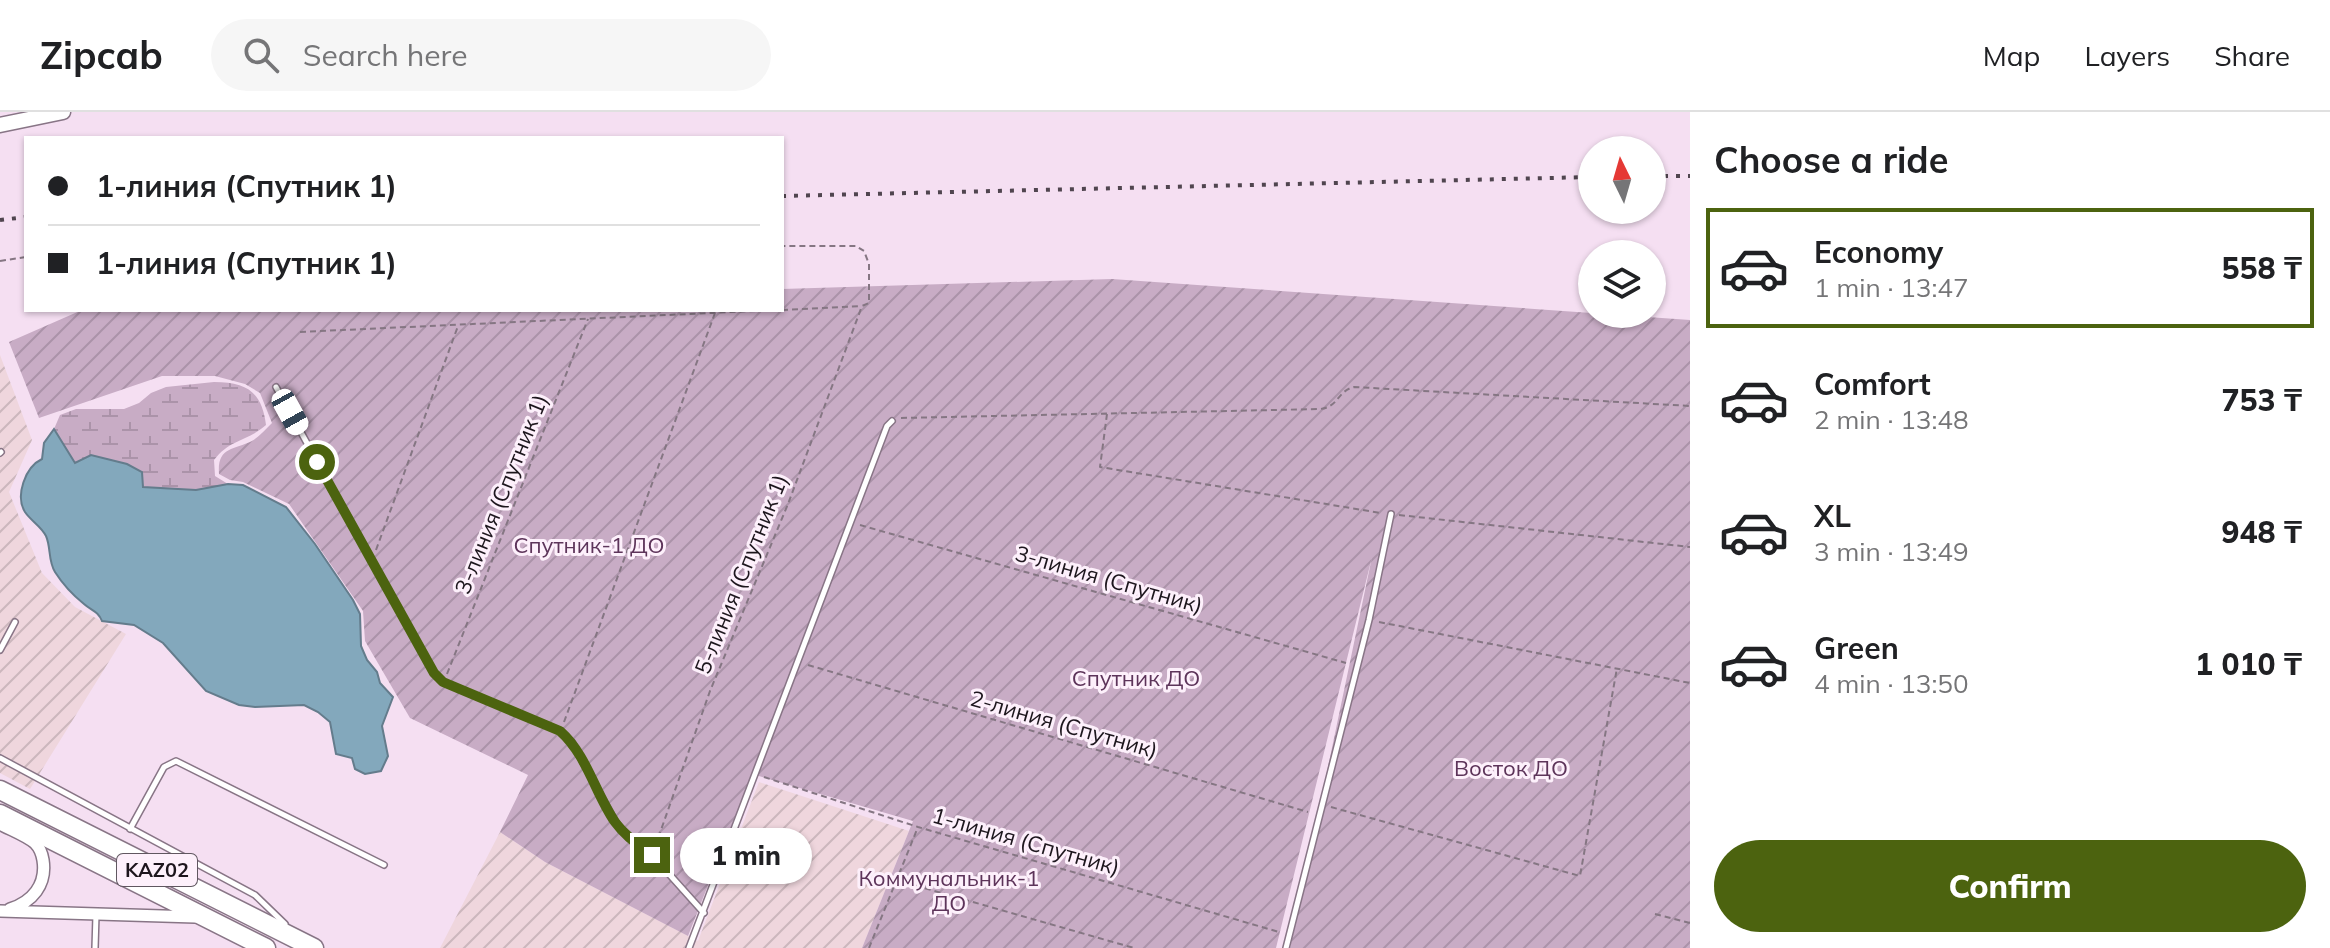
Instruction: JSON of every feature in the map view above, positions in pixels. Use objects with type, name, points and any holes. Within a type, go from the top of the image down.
[{"type":"highway","name":"KAZ02","points":[[0,790],[314,948]]},
{"type":"highway","name":"KAZ02","points":[[0,814],[266,948]]},
{"type":"street","points":[[7,120],[63,112]]},
{"type":"street","points":[[0,824],[35,843],[42,853],[44,868],[42,882],[31,898],[1,911]]},
{"type":"street","points":[[1,911],[206,917]]},
{"type":"lane","points":[[276,387],[434,673],[443,682],[560,731],[572,742],[615,821],[629,838],[652,855],[704,913]]},
{"type":"lane","points":[[689,948],[887,426],[892,421]]},
{"type":"lane","points":[[1286,948],[1358,666],[1391,514]]},
{"type":"lane","points":[[0,650],[15,622]]},
{"type":"lane","points":[[0,758],[261,900],[282,922],[322,948]]},
{"type":"lane","points":[[130,829],[164,767],[176,761],[384,865]]},
{"type":"lane","points":[[245,914],[258,913],[262,908],[261,900]]},
{"type":"lane","points":[[95,948],[96,914]]},
{"type":"path","name":"5-линия (Спутник 1)","points":[[652,855],[710,691],[788,504],[862,306],[869,303],[869,264],[864,251],[856,246],[784,246]]},
{"type":"path","points":[[0,261],[24,257]]},
{"type":"path","points":[[784,310],[862,306]]},
{"type":"path","points":[[300,332],[735,312]]},
{"type":"path","points":[[560,731],[715,313]]},
{"type":"path","name":"3-линия (Спутник 1)","points":[[443,682],[588,318]]},
{"type":"path","points":[[372,562],[458,324]]},
{"type":"path","points":[[892,421],[910,417],[1320,409],[1334,405],[1343,392],[1354,387],[1690,406]]},
{"type":"path","points":[[1107,413],[1100,467],[1391,514],[1690,547]]},
{"type":"path","name":"3-линия (Спутник)","points":[[851,522],[1358,666]]},
{"type":"path","points":[[1369,620],[1690,683]]},
{"type":"path","name":"2-линия (Спутник)","points":[[799,662],[1320,816]]},
{"type":"path","points":[[1322,805],[1580,876],[1617,668]]},
{"type":"path","name":"1-линия (Спутник)","points":[[756,774],[918,827],[1289,935]]},
{"type":"path","points":[[869,948],[918,827]]},
{"type":"path","points":[[896,880],[1134,948]]},
{"type":"path","points":[[1655,914],[1690,923]]},
{"type":"shaded area","points":[[0,355],[32,440],[9,492],[42,573],[75,607],[126,634],[30,789],[0,773]]},
{"type":"shaded area","points":[[759,782],[909,831],[862,948],[440,948],[500,832],[545,862],[698,941]]},
{"type":"green space","points":[[1112,279],[1578,312],[1578,328],[1666,328],[1666,318],[1690,320],[1690,948],[1290,948],[1372,557],[1276,948],[862,948],[913,821],[752,774],[688,936],[545,862],[500,832],[528,775],[410,718],[365,641],[363,611],[289,504],[219,474],[224,454],[255,439],[272,423],[260,393],[245,384],[215,376],[162,376],[39,418],[9,342],[77,312],[784,312],[784,289]]},
{"type":"green space","points":[[214,382],[235,384],[251,391],[261,404],[266,425],[227,448],[214,460],[215,476],[228,484],[196,490],[143,487],[75,464],[54,429],[60,415],[76,409],[124,409],[166,387]]},
{"type":"water","points":[[54,429],[75,463],[91,455],[127,464],[142,472],[143,487],[196,490],[228,484],[243,485],[286,507],[353,600],[360,614],[361,646],[380,683],[393,697],[382,726],[388,756],[381,771],[365,774],[355,769],[352,758],[336,754],[330,722],[318,712],[304,705],[239,705],[206,691],[163,643],[134,625],[102,621],[97,613],[72,593],[55,572],[46,536],[25,512],[21,498],[23,482],[31,468],[42,459],[44,443]]},
{"type":"railway","points":[[1666,176],[1690,176]]},
{"type":"railway","points":[[784,196],[1578,177]]},
{"type":"railway","points":[[0,220],[24,217]]},
{"type":"route","points":[[317,462],[434,673],[443,682],[560,731],[572,742],[615,821],[629,838],[652,855]]},
{"type":"park label","name":"Спутник-1 ДО","points":[[589,545]]},
{"type":"park label","name":"Спутник ДО","points":[[1136,678]]},
{"type":"park label","name":"Восток ДО","points":[[1511,768]]},
{"type":"park label","name":"Коммунальник-1 ДО","points":[[949,890]]}]
